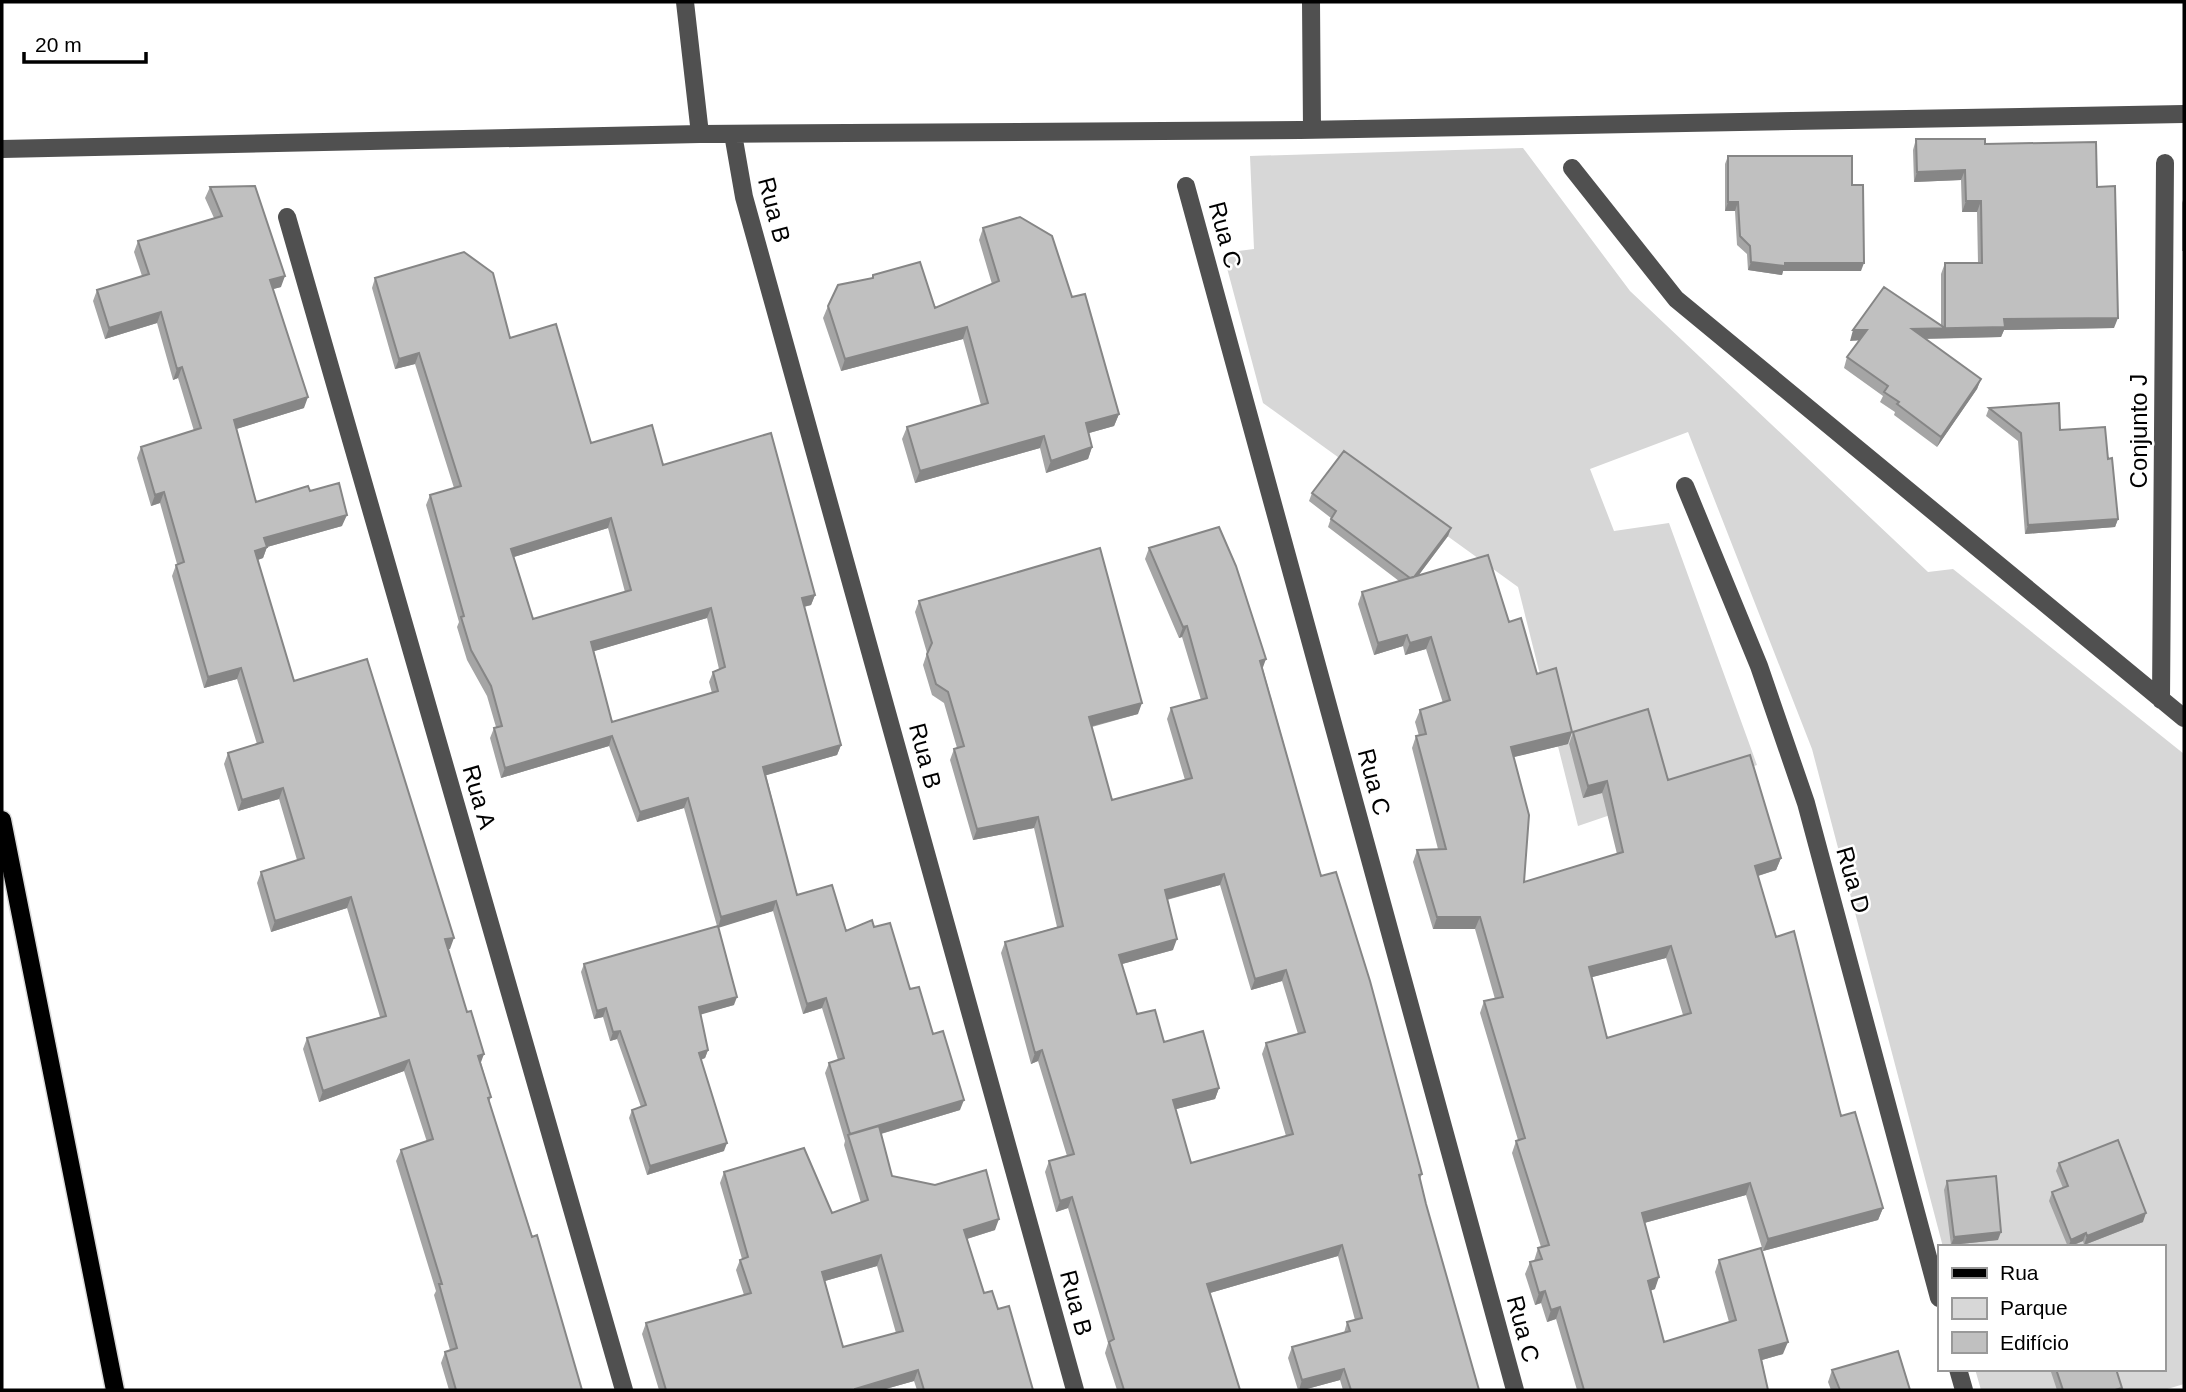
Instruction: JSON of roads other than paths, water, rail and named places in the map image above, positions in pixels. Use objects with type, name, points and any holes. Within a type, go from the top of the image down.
[{"type":"main road","points":[[2,820],[115,1390]]},
{"type":"street","points":[[685,2],[700,134]]},
{"type":"street","points":[[1311,2],[1312,130]]},
{"type":"street","points":[[2,149],[700,134],[1312,130],[2184,114]]},
{"type":"street","name":"Rua B","points":[[733,134],[744,197],[1075,1390]]},
{"type":"street","name":"Conjunto J","points":[[2161,700],[2165,163]]},
{"type":"street","points":[[1572,168],[1676,299],[2184,719]]},
{"type":"street","name":"Rua C","points":[[1186,186],[1515,1390]]},
{"type":"street","name":"Rua A","points":[[287,217],[624,1390]]},
{"type":"street","name":"Rua D","points":[[1685,486],[1759,666],[1806,803],[1938,1294]]},
{"type":"street","points":[[1959,1371],[1964,1390]]}]
